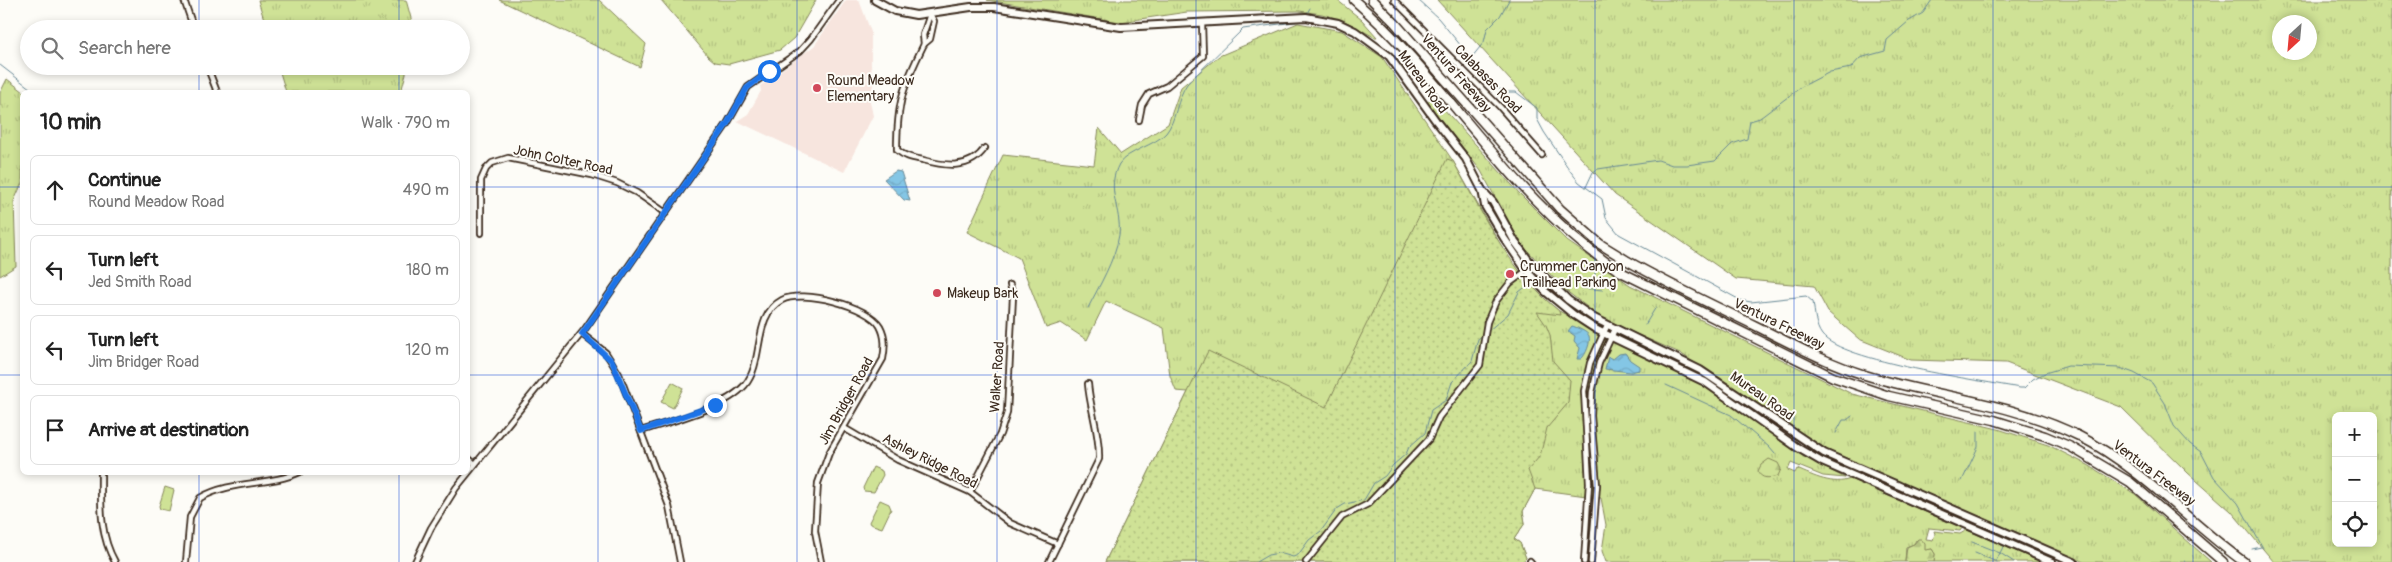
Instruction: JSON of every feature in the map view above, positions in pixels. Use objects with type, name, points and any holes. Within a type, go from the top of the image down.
[{"type":"highway","name":"Ventura Freeway","points":[[1354,0],[1393,38],[1552,219],[1594,255],[1619,271],[1833,377],[1889,396],[2020,427],[2071,447],[2130,482],[2223,562]]},
{"type":"highway","name":"Ventura Freeway","points":[[1372,0],[1395,23],[1560,209],[1600,244],[1626,260],[1841,367],[1899,385],[2026,414],[2079,436],[2107,452],[2146,479],[2244,562]]},
{"type":"main road","name":"Mureau Road","points":[[875,0],[895,11],[916,15],[956,8],[982,6],[1121,27],[1306,17],[1338,23],[1355,31],[1379,47],[1397,66],[1466,159],[1482,190],[1493,202],[1515,242],[1533,266],[1568,300],[1607,326],[1720,382],[1824,453],[2074,562]]},
{"type":"main road","name":"Mureau Road","points":[[1482,190],[1485,206],[1526,270],[1562,306],[1611,337],[1705,382],[1798,448],[1822,462],[2052,562]]},
{"type":"street","points":[[184,0],[191,20]]},
{"type":"street","points":[[470,471],[582,334],[730,120],[747,88],[800,51],[811,39],[838,0]]},
{"type":"street","name":"Calabasas Road","points":[[1394,0],[1500,107],[1542,155]]},
{"type":"street","points":[[930,14],[923,35],[924,44],[903,88],[897,115],[897,150],[904,156],[956,166],[980,155],[985,148]]},
{"type":"street","points":[[1139,120],[1142,105],[1149,94],[1167,86],[1202,56],[1202,23]]},
{"type":"street","points":[[210,75],[216,90]]},
{"type":"street","name":"John Colter Road","points":[[481,233],[481,180],[486,169],[492,163],[508,158],[585,174],[617,183],[637,193],[666,213]]},
{"type":"street","points":[[1306,562],[1342,517],[1368,504],[1428,439],[1439,417],[1480,365],[1484,333],[1496,301],[1502,291],[1533,266]]},
{"type":"street","name":"Walker Road","points":[[970,492],[1000,434],[1007,413],[1013,296],[1010,285]]},
{"type":"street","name":"Jim Bridger Road","points":[[641,431],[715,405],[735,394],[753,372],[763,326],[773,306],[792,296],[803,296],[860,310],[880,325],[884,337],[883,359],[829,453],[818,483],[815,531],[821,562]]},
{"type":"street","points":[[1584,562],[1589,483],[1584,392],[1590,363],[1607,326]]},
{"type":"street","points":[[1591,562],[1597,486],[1592,399],[1596,372],[1615,330]]},
{"type":"street","points":[[582,334],[612,361],[669,506],[680,562]]},
{"type":"street","points":[[1049,562],[1099,459],[1099,441],[1089,398],[1088,384]]},
{"type":"street","name":"Ashley Ridge Road","points":[[844,428],[898,460],[970,492],[983,501],[1003,520],[1058,544]]},
{"type":"street","points":[[470,460],[475,464]]},
{"type":"street","points":[[101,475],[102,530],[115,562]]},
{"type":"street","points":[[186,562],[190,517],[200,498],[224,489],[292,475]]},
{"type":"street","points":[[415,562],[442,508],[467,475]]},
{"type":"shaded area","name":"Round Meadow Elementary","points":[[846,0],[859,0],[871,32],[873,83],[872,93],[869,96],[873,116],[844,172],[737,121],[748,114],[761,91],[760,86],[814,46]]},
{"type":"green space","points":[[258,0],[406,0],[412,20],[264,20]]},
{"type":"green space","points":[[499,0],[599,0],[646,44],[640,67]]},
{"type":"green space","points":[[661,0],[816,0],[794,38],[780,50],[729,64],[715,62],[708,56]]},
{"type":"green space","points":[[987,0],[1337,0],[1362,20],[1377,37],[1343,20],[1322,14],[1299,11],[1187,12],[1120,22]]},
{"type":"green space","points":[[1437,0],[2392,0],[2392,562],[2274,562],[2231,511],[2188,473],[2121,407],[2006,363],[1911,360],[1859,339],[1828,312],[1814,286],[1736,279],[1615,195]]},
{"type":"green space","points":[[1298,23],[1342,31],[1382,57],[1453,161],[1507,256],[1524,277],[1559,311],[1702,385],[1803,456],[1845,478],[1823,476],[1791,463],[1788,470],[1795,473],[1797,469],[1830,481],[1850,479],[1962,528],[1960,531],[1929,528],[1926,539],[1933,540],[1934,531],[1960,534],[1967,530],[2041,562],[1934,562],[1935,554],[1932,549],[1925,551],[1916,540],[1914,544],[1906,547],[1905,562],[1606,562],[1602,551],[1606,525],[1601,498],[1535,489],[1523,511],[1525,523],[1514,539],[1520,543],[1526,558],[1522,562],[1105,562],[1188,392],[1176,391],[1170,376],[1164,328],[1106,301],[1087,340],[1061,323],[1046,328],[1019,258],[967,232],[1003,155],[1094,165],[1099,128],[1121,154],[1168,124],[1181,87],[1219,56]]},
{"type":"green space","points":[[281,75],[406,75],[402,90],[285,90]]},
{"type":"green space","points":[[7,79],[21,90],[20,188],[14,201],[16,266],[0,276],[0,93]]},
{"type":"green space","points":[[1433,97],[1520,194],[1567,241],[1630,285],[1852,394],[1998,429],[2048,445],[2088,465],[2135,494],[2211,562],[2084,562],[1822,448],[1680,353],[1604,320],[1565,290],[1526,249],[1513,230],[1481,171],[1427,102]]},
{"type":"green space","points":[[1447,159],[1453,161],[1487,222],[1512,261],[1526,279],[1559,311],[1560,315],[1537,312],[1550,335],[1553,361],[1570,380],[1568,403],[1547,428],[1540,456],[1528,470],[1535,489],[1523,511],[1525,523],[1514,539],[1520,543],[1526,558],[1522,562],[1105,562],[1208,351],[1326,407]]},
{"type":"green space","points":[[672,382],[683,388],[673,408],[661,402]]},
{"type":"green space","points":[[1769,459],[1778,463],[1781,469],[1778,476],[1766,478],[1761,476],[1758,471],[1761,465]]},
{"type":"green space","points":[[873,467],[882,471],[883,475],[874,492],[864,491],[863,488]]},
{"type":"green space","points":[[165,487],[174,490],[169,511],[160,509],[159,506]]},
{"type":"green space","points":[[880,500],[889,504],[891,509],[882,528],[869,522]]},
{"type":"green space","points":[[1921,539],[1925,544],[1925,550],[1932,549],[1935,554],[1934,562],[1905,562],[1907,547]]},
{"type":"water","points":[[896,171],[901,172],[910,201],[904,200],[884,179]]},
{"type":"water","points":[[1572,326],[1584,331],[1589,336],[1588,348],[1581,359],[1577,359],[1580,348],[1574,341],[1575,336],[1568,331]]},
{"type":"water","points":[[1625,353],[1630,360],[1639,366],[1639,370],[1631,372],[1605,369],[1608,357],[1613,359],[1619,354]]},
{"type":"waterway","points":[[1418,0],[1438,18],[1495,87],[1506,92],[1516,92],[1537,108],[1537,119],[1544,132],[1579,182],[1602,199],[1606,218],[1619,234],[1740,300],[1751,302],[1806,296],[1813,302],[1817,324],[1822,335],[1835,344],[1856,353],[1884,361],[1915,369],[2020,388],[2024,388],[2033,379],[2045,373],[2068,366],[2120,368],[2134,373],[2152,383],[2165,403],[2174,426],[2190,444],[2201,452],[2214,477],[2238,503],[2263,548]]},
{"type":"waterway","points":[[1472,57],[1484,42],[1487,29],[1500,16],[1509,0]]},
{"type":"waterway","points":[[1586,187],[1593,172],[1598,169],[1658,160],[1672,165],[1715,161],[1732,144],[1747,139],[1750,121],[1760,118],[1801,87],[1830,72],[1851,68],[1860,58],[1885,51],[1887,40],[1909,21],[1923,13],[1932,0]]},
{"type":"waterway","points":[[1306,15],[1310,8]]},
{"type":"waterway","points":[[1088,308],[1102,282],[1119,235],[1114,191],[1115,173],[1119,164],[1128,155],[1156,141],[1166,133],[1187,84],[1243,29],[1302,21]]},
{"type":"waterway","points":[[0,65],[32,90]]},
{"type":"waterway","points":[[1488,331],[1508,314],[1519,292],[1528,285]]},
{"type":"waterway","points":[[1582,288],[1603,290]]},
{"type":"waterway","points":[[1645,325],[1656,307]]},
{"type":"waterway","points":[[1256,562],[1268,555],[1279,553],[1293,557],[1298,555],[1309,540],[1321,531],[1337,509],[1345,504],[1364,500],[1374,483],[1385,476],[1393,465],[1406,454],[1409,447],[1425,433],[1431,410],[1446,400],[1452,382],[1472,361],[1478,339],[1483,335]]},
{"type":"waterway","points":[[1666,385],[1731,415],[1775,454]]},
{"type":"waterway","points":[[1836,433],[1843,420],[1847,420],[1852,416]]},
{"type":"waterway","points":[[1962,481],[1978,447],[1978,432]]},
{"type":"waterway","points":[[1972,542],[2000,553],[2014,562]]},
{"type":"waterway","points":[[1996,561],[2003,547]]},
{"type":"waterway","points":[[2252,549],[2261,547]]},
{"type":"waterway","points":[[1975,553],[1997,562]]},
{"type":"place","name":"Round Meadow Elementary","points":[[817,88]]},
{"type":"place","name":"Crummer Canyon Trailhead Parking","points":[[1510,274]]},
{"type":"place","name":"Makeup Bark","points":[[937,293]]},
{"type":"route","points":[[715,405],[641,431],[612,361],[582,334],[727,124],[747,88],[769,71]]}]
